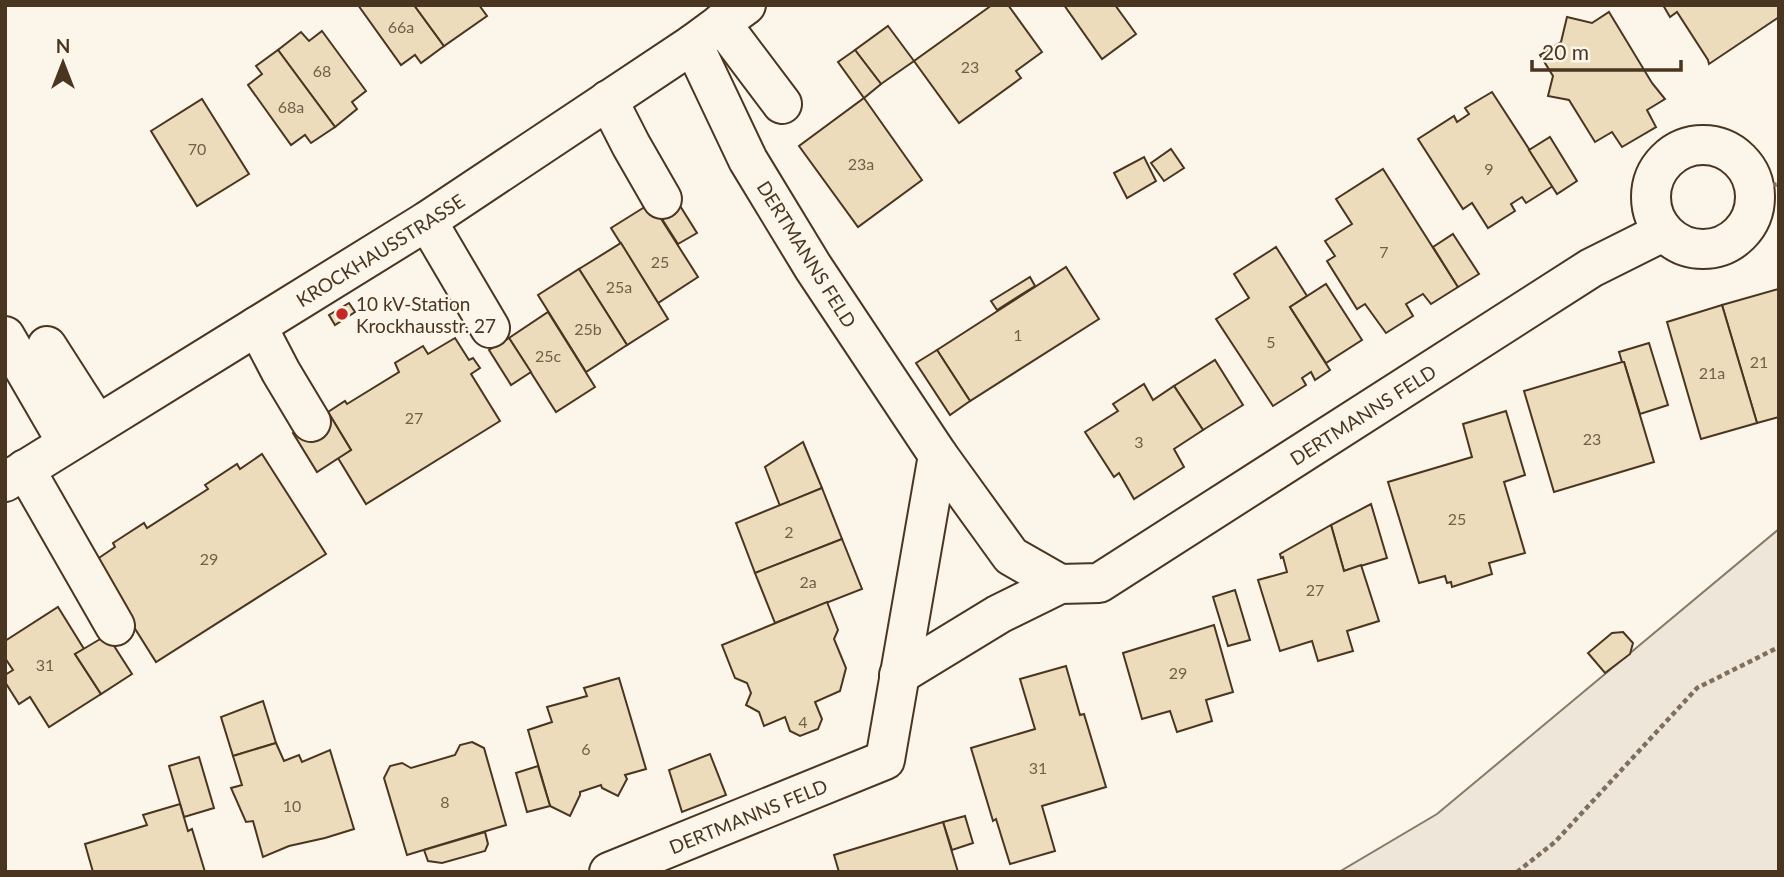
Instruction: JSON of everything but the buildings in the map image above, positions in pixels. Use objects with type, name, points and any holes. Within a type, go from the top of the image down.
[{"type":"street","name":"KROCKHAUSSTRASSE","points":[[15,475],[427,221],[720,24]]},
{"type":"street","points":[[720,24],[782,104]]},
{"type":"street","name":"DERTMANNS FELD","points":[[720,24],[755,172],[813,267],[938,455],[1011,556],[1060,584]]},
{"type":"street","points":[[608,100],[662,199]]},
{"type":"street","points":[[1704,145],[1727,151],[1767,186],[1743,231],[1726,245],[1704,250],[1681,246],[1663,232],[1652,210],[1651,186],[1661,165],[1680,150],[1704,145]]},
{"type":"street","points":[[427,221],[490,328]]},
{"type":"street","name":"DERTMANNS FELD","points":[[899,675],[999,614],[1060,584],[1099,583],[1591,268],[1663,232]]},
{"type":"street","points":[[257,326],[312,422]]},
{"type":"street","points":[[5,336],[82,433]]},
{"type":"street","points":[[47,346],[82,433]]},
{"type":"street","name":"DERTMANNS FELD","points":[[609,872],[885,760],[938,455]]},
{"type":"street","points":[[15,475],[115,625]]},
{"type":"path","points":[[1517,872],[1555,842],[1697,688],[1779,647]]},
{"type":"shaded area","points":[[1779,529],[1779,872],[1339,872],[1437,814]]},
{"type":"place","name":"10 kV-Station Krockhausstr. 27","points":[[342,314]]}]
